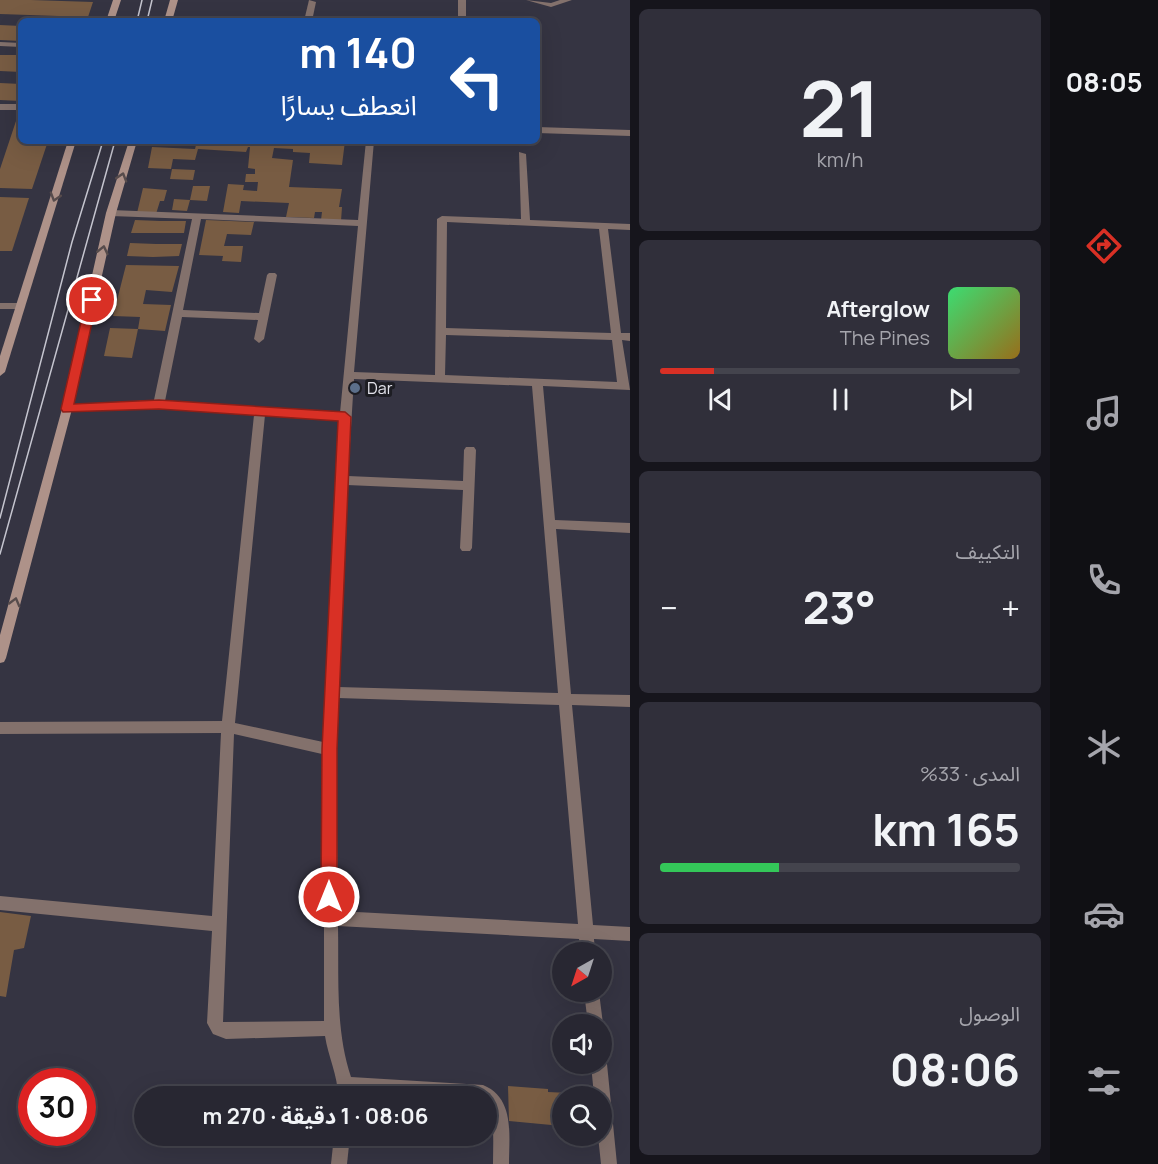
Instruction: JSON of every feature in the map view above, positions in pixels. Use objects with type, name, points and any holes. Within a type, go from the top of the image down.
[{"type":"main road","points":[[111,18],[117,0]]},
{"type":"main road","points":[[169,18],[174,0]]},
{"type":"main road","points":[[0,372],[71,144]]},
{"type":"main road","points":[[0,658],[67,409],[111,213],[133,144]]},
{"type":"street","points":[[462,0],[462,18]]},
{"type":"street","points":[[530,0],[551,5],[568,0]]},
{"type":"street","points":[[309,18],[312,2]]},
{"type":"street","points":[[0,44],[18,45]]},
{"type":"street","points":[[0,107],[18,107]]},
{"type":"street","points":[[540,130],[630,133]]},
{"type":"street","points":[[345,1086],[336,1055],[332,1028],[329,918],[329,749],[345,417],[370,144]]},
{"type":"street","points":[[522,154],[526,224]]},
{"type":"street","points":[[111,213],[363,223]]},
{"type":"street","points":[[159,404],[197,218]]},
{"type":"street","points":[[440,378],[441,220],[630,227]]},
{"type":"street","points":[[348,375],[626,386],[617,337],[603,226]]},
{"type":"street","points":[[260,339],[272,275]]},
{"type":"street","points":[[0,306],[21,306]]},
{"type":"street","points":[[178,313],[263,317]]},
{"type":"street","points":[[440,331],[630,337]]},
{"type":"street","points":[[537,382],[587,942]]},
{"type":"street","points":[[67,409],[159,404],[345,417]]},
{"type":"street","points":[[260,412],[228,727],[215,1012],[218,1029],[226,1031],[332,1028]]},
{"type":"street","points":[[466,548],[470,450]]},
{"type":"street","points":[[342,480],[469,486]]},
{"type":"street","points":[[549,524],[630,528]]},
{"type":"street","points":[[332,692],[630,701]]},
{"type":"street","points":[[0,728],[228,727],[329,749]]},
{"type":"street","points":[[0,903],[218,924]]},
{"type":"street","points":[[329,918],[630,934]]},
{"type":"street","points":[[600,1074],[609,1164]]},
{"type":"street","points":[[497,1103],[500,1115],[501,1164]]},
{"type":"street","points":[[339,1164],[341,1146]]},
{"type":"building","points":[[0,0],[93,2],[88,17],[0,14]]},
{"type":"building","points":[[0,25],[18,26],[18,41],[0,40]]},
{"type":"building","points":[[0,55],[18,55],[18,72],[0,71]]},
{"type":"building","points":[[0,83],[18,84],[18,101],[0,100]]},
{"type":"building","points":[[18,118],[18,144],[47,144],[32,189],[0,188],[0,169]]},
{"type":"building","points":[[196,144],[345,144],[342,165],[309,163],[310,153],[293,152],[293,149],[274,148],[272,158],[293,160],[289,187],[342,189],[339,207],[342,207],[341,221],[321,220],[322,212],[315,212],[314,218],[286,217],[289,203],[241,201],[239,213],[223,212],[228,184],[244,185],[243,190],[257,191],[258,182],[245,182],[246,174],[255,174],[255,169],[248,168],[250,147],[246,152],[198,149],[195,160],[173,159],[171,169],[148,168],[152,147],[195,149]]},
{"type":"building","points":[[172,169],[195,170],[193,180],[170,179]]},
{"type":"building","points":[[193,186],[210,186],[207,201],[190,200]]},
{"type":"building","points":[[143,188],[167,190],[164,201],[160,201],[156,214],[137,213]]},
{"type":"building","points":[[0,197],[29,198],[12,251],[0,251]]},
{"type":"building","points":[[174,199],[190,200],[187,211],[172,210]]},
{"type":"building","points":[[135,220],[186,221],[184,233],[131,233]]},
{"type":"building","points":[[206,220],[254,222],[251,235],[227,234],[224,246],[243,246],[241,262],[222,261],[223,256],[199,255]]},
{"type":"building","points":[[130,243],[182,244],[179,256],[153,257],[127,256]]},
{"type":"building","points":[[126,265],[179,266],[172,292],[146,290],[143,304],[171,305],[165,331],[138,329],[140,317],[113,316]]},
{"type":"building","points":[[110,328],[138,329],[132,358],[104,356]]},
{"type":"building","points":[[0,912],[31,916],[24,948],[14,950],[6,997],[0,996]]},
{"type":"building","points":[[508,1086],[548,1089],[548,1092],[552,1092],[552,1125],[509,1121]]},
{"type":"tram line","points":[[138,18],[142,0]]},
{"type":"tram line","points":[[148,18],[152,0]]},
{"type":"tram line","points":[[0,518],[72,242],[102,144]]},
{"type":"tram line","points":[[0,554],[114,144]]},
{"type":"place","name":"Dar","points":[[355,388]]},
{"type":"route","points":[[92,300],[67,409],[159,404],[345,417],[329,749],[329,897]]}]
